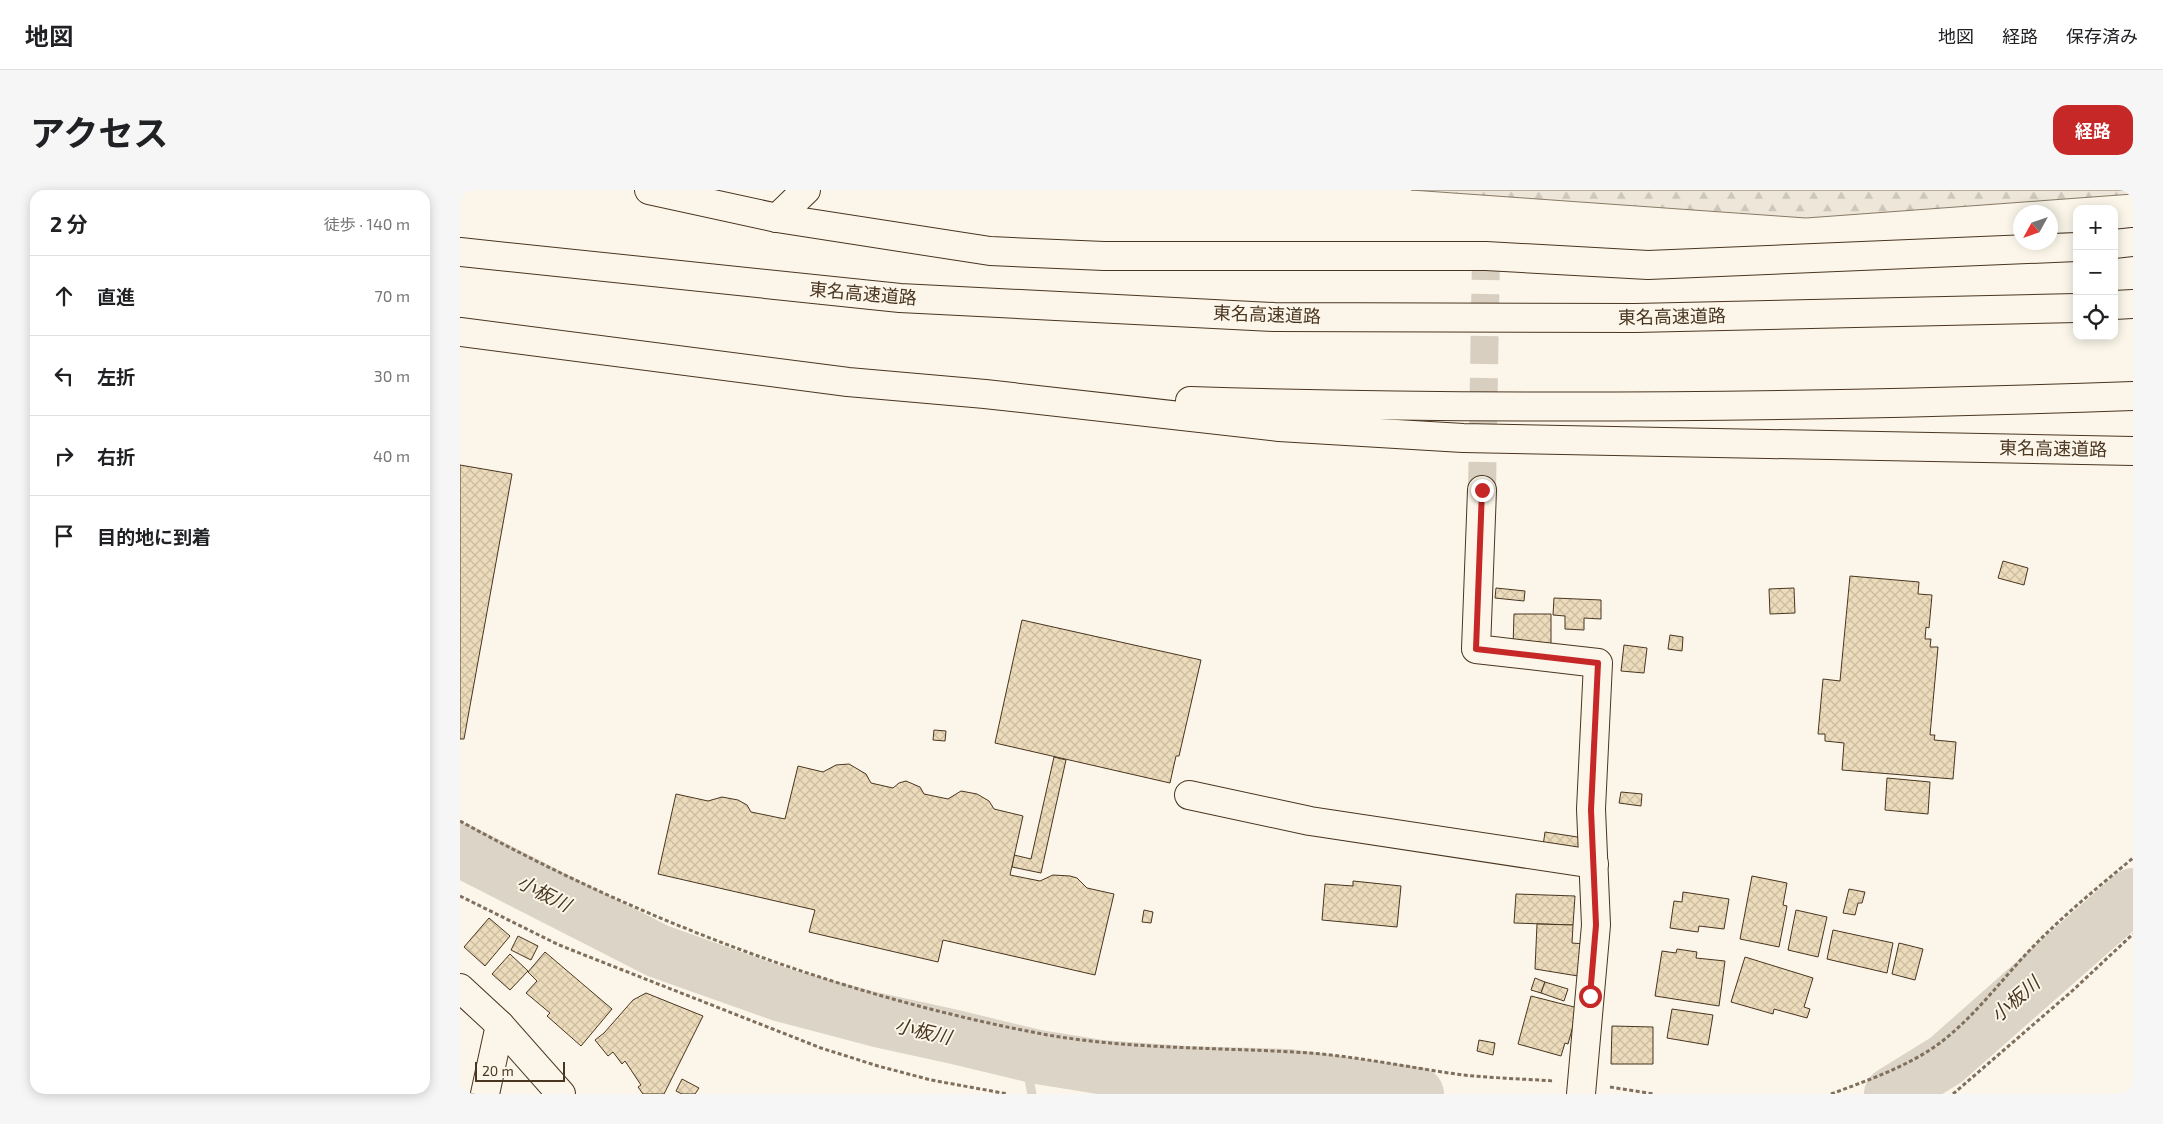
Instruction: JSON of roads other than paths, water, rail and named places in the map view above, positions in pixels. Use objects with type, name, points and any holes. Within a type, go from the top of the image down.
[{"type":"main road","points":[[649,190],[776,218],[990,251],[1104,256],[1486,256],[1648,265],[2073,247]]},
{"type":"main road","points":[[776,218],[806,190]]},
{"type":"main road","points":[[2118,244],[2133,242]]},
{"type":"main road","name":"東名高速道路","points":[[460,252],[900,298],[1274,317],[1635,318],[2073,308]]},
{"type":"main road","points":[[2118,305],[2133,304]]},
{"type":"main road","name":"東名高速道路","points":[[460,332],[839,381],[985,394],[1279,427],[1463,438],[2133,451]]},
{"type":"main road","name":"東名高速道路","points":[[985,394],[1468,408],[1694,407],[2133,396]]},
{"type":"main road","points":[[1482,490],[1476,649],[1598,663],[1591,810],[1596,925],[1582,1089]]},
{"type":"main road","points":[[1189,795],[1310,821],[1594,864]]},
{"type":"main road","points":[[460,988],[500,1025],[561,1094]]},
{"type":"main road","points":[[485,1094],[500,1025]]},
{"type":"waterway","name":"小板川","points":[[460,850],[658,951],[782,995],[877,1020],[1038,1057],[1100,1067],[1184,1073],[1288,1076],[1417,1094]]},
{"type":"waterway","name":"小板川","points":[[1891,1094],[1946,1060],[2133,895]]},
{"type":"waterway","points":[[955,1037],[1013,1062],[1028,1075],[1032,1094]]},
{"type":"tunnel","points":[[1482,490],[1486,256]]}]
